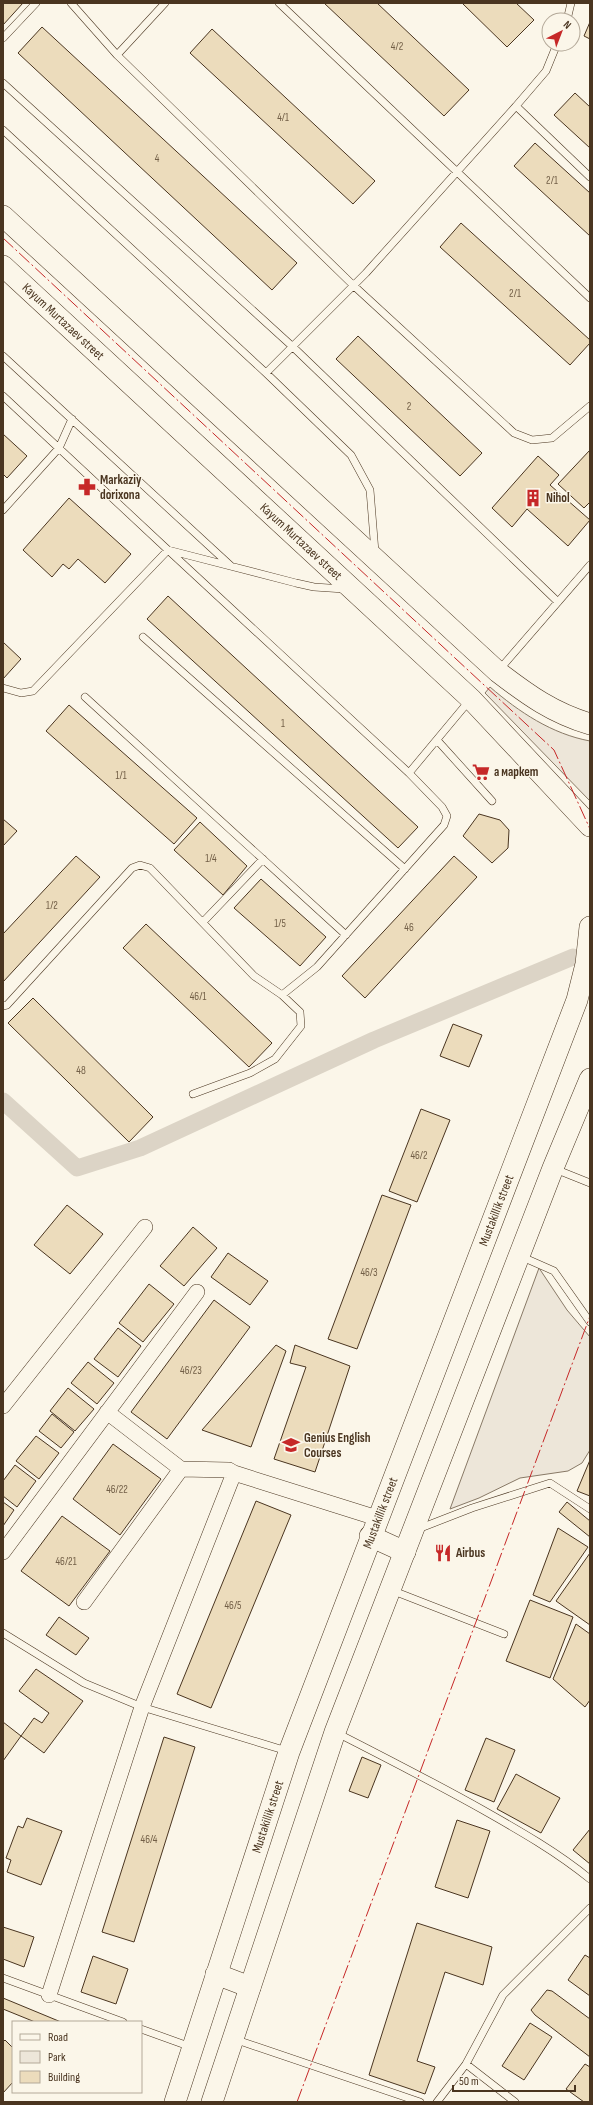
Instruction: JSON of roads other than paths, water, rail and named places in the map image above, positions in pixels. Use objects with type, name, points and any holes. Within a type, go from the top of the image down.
[{"type":"main road","points":[[3,216],[498,672],[535,701],[567,718],[590,724]]},
{"type":"main road","name":"Kayum Murtazaev street","points":[[3,266],[471,699],[590,826]]},
{"type":"main road","name":"Mustakillik street","points":[[175,2102],[289,1752],[373,1527],[577,1000],[586,964],[590,927]]},
{"type":"main road","points":[[212,2102],[335,1732],[553,1168],[590,1079]]},
{"type":"main road","points":[[373,1527],[405,1552]]},
{"type":"main road","points":[[216,1974],[250,1987]]},
{"type":"street","points":[[3,1406],[145,1226]]},
{"type":"street","points":[[3,1552],[197,1292]]},
{"type":"street","points":[[107,1412],[181,1469],[229,1470],[373,1527]]},
{"type":"street","points":[[84,1602],[181,1469]]},
{"type":"street","points":[[49,1995],[142,1707],[234,1473]]},
{"type":"lane","points":[[3,38],[36,3]]},
{"type":"lane","points":[[71,3],[117,55],[353,285],[514,433],[532,440],[552,438],[590,406]]},
{"type":"lane","points":[[117,55],[165,3]]},
{"type":"lane","points":[[279,3],[590,298]]},
{"type":"lane","points":[[266,374],[353,285],[516,106],[546,71],[554,52]]},
{"type":"lane","points":[[3,83],[293,347],[558,602]]},
{"type":"lane","points":[[516,106],[590,177]]},
{"type":"lane","points":[[3,130],[351,455],[370,490],[375,560]]},
{"type":"lane","points":[[3,356],[233,568]]},
{"type":"lane","points":[[3,396],[409,774],[442,807],[447,816],[444,825],[317,967],[282,995]]},
{"type":"lane","points":[[3,510],[59,448],[72,420]]},
{"type":"lane","points":[[168,550],[233,568],[314,587],[352,589]]},
{"type":"lane","points":[[3,688],[21,693],[33,690],[168,550]]},
{"type":"lane","points":[[498,672],[590,565]]},
{"type":"lane","points":[[143,637],[405,869]]},
{"type":"lane","points":[[86,697],[346,934]]},
{"type":"lane","points":[[409,774],[471,699]]},
{"type":"lane","points":[[437,740],[492,801]]},
{"type":"lane","points":[[203,922],[263,858]]},
{"type":"lane","points":[[3,1006],[7,1005],[132,868],[140,865],[150,868],[254,976],[282,995],[300,1012],[302,1026],[275,1059],[250,1074],[193,1094]]},
{"type":"lane","points":[[553,1168],[590,1183]]},
{"type":"lane","points":[[520,1256],[554,1271],[590,1322]]},
{"type":"lane","points":[[412,1531],[472,1508],[550,1483],[590,1509]]},
{"type":"lane","points":[[391,1590],[504,1634]]},
{"type":"lane","points":[[3,1633],[20,1645],[84,1683],[142,1707],[289,1752]]},
{"type":"lane","points":[[335,1732],[420,1775],[520,1831],[575,1866],[590,1879]]},
{"type":"lane","points":[[437,2102],[466,2064],[503,1995],[590,1908]]},
{"type":"lane","points":[[3,1978],[120,2021]]},
{"type":"lane","points":[[142,2029],[193,2048]]},
{"type":"lane","points":[[232,2039],[420,2102]]},
{"type":"lane","points":[[466,2064],[515,2102]]},
{"type":"waterway","points":[[3,1101],[77,1168],[140,1148],[374,1040],[573,957]]},
{"type":"place","name":"Markaziy dorixona","points":[[87,487]]},
{"type":"place","name":"Nihol","points":[[533,498]]},
{"type":"place","name":"а маркет","points":[[481,772]]},
{"type":"place","name":"Genius English Courses","points":[[291,1445]]},
{"type":"place","name":"Airbus","points":[[443,1553]]}]
